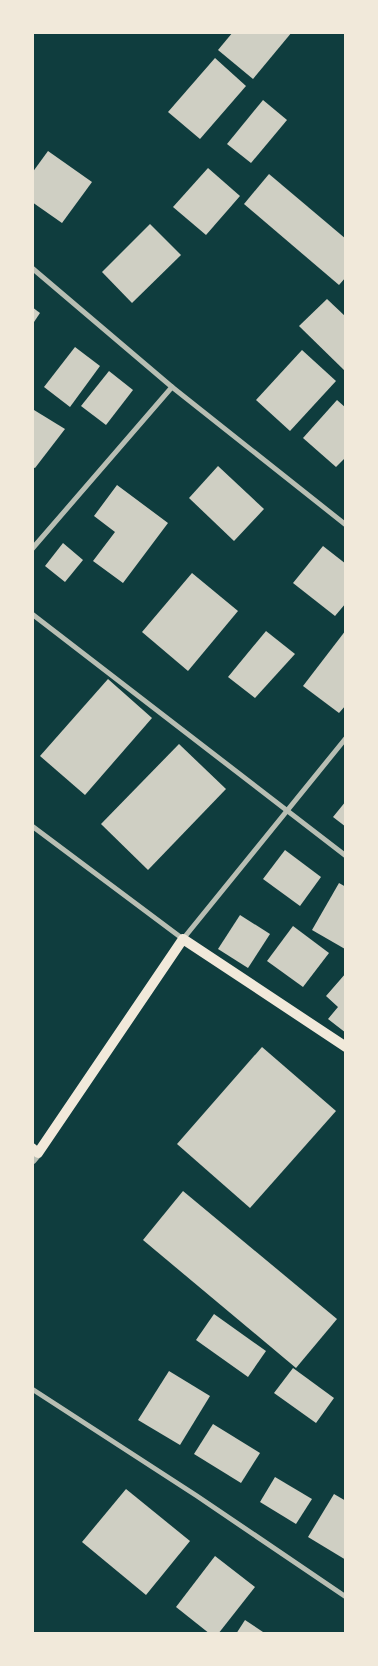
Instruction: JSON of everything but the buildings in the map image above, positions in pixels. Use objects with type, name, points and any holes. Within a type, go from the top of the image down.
[{"type":"main road","points":[[34,1154],[183,939],[346,1048]]},
{"type":"street","points":[[32,268],[172,387],[346,525]]},
{"type":"street","points":[[32,549],[172,387]]},
{"type":"street","points":[[32,614],[286,812],[346,856]]},
{"type":"street","points":[[32,826],[183,939],[346,738]]},
{"type":"street","points":[[32,1389],[197,1496],[346,1597]]}]
